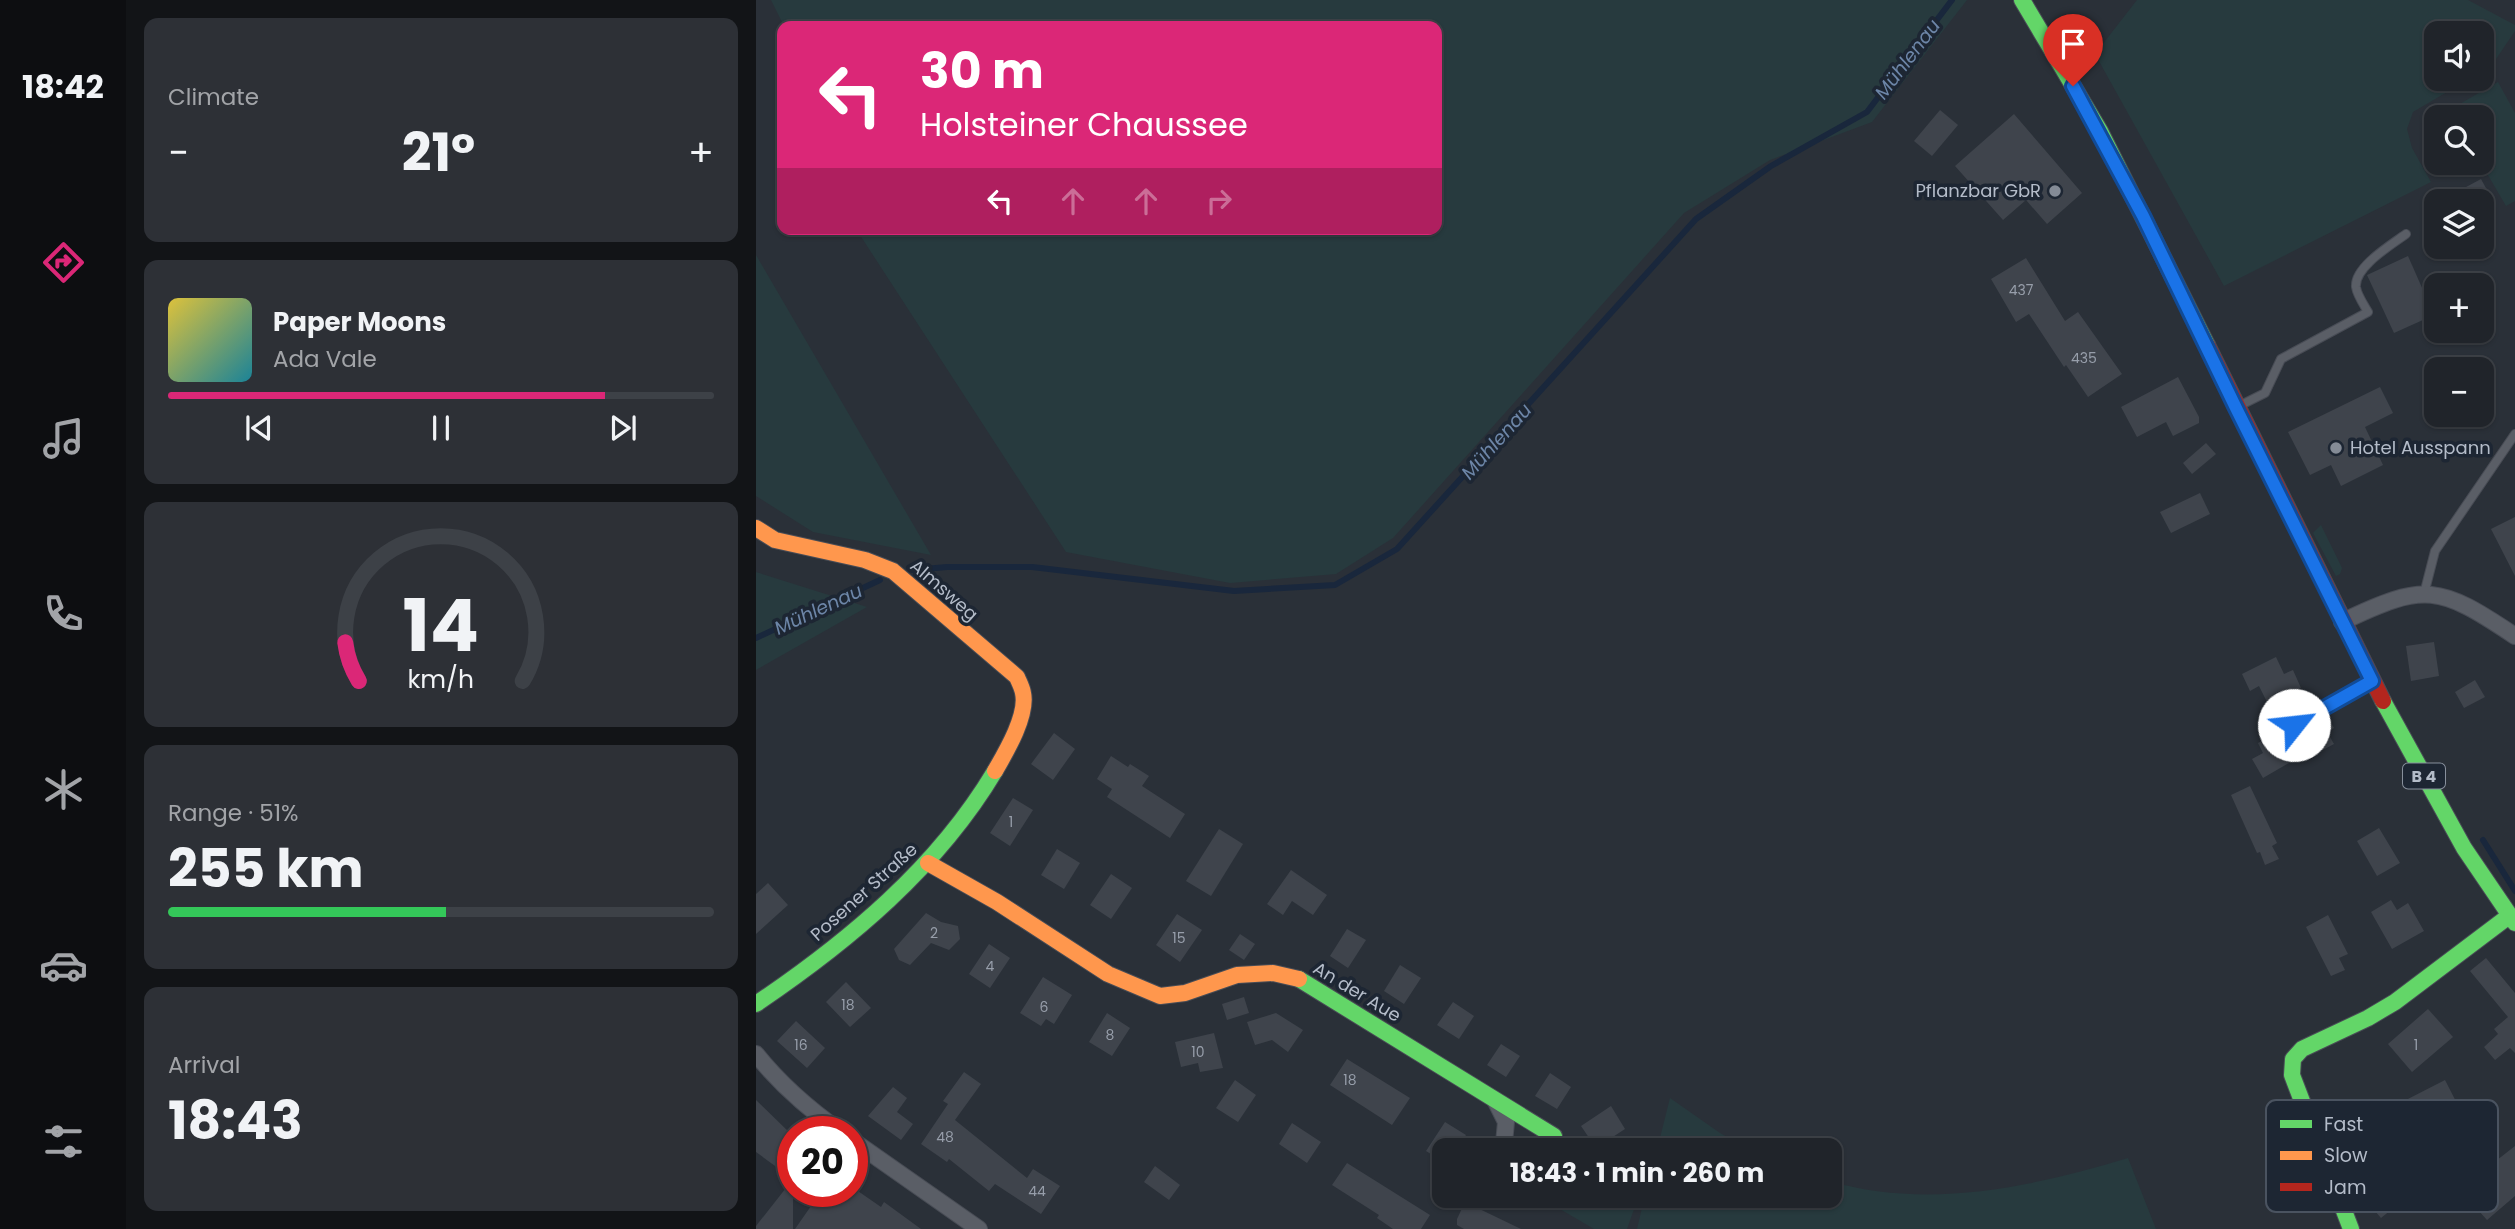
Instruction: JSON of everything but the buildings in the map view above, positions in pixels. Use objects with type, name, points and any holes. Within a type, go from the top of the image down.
[{"type":"street","name":"B 4","points":[[2022,0],[2099,131],[2143,216],[2372,681],[2464,849],[2512,920]]},
{"type":"street","name":"Almsweg","points":[[756,528],[775,540],[865,560],[893,570],[1017,677]]},
{"type":"street","points":[[2342,622],[2392,599],[2424,594],[2455,600],[2481,613],[2515,636]]},
{"type":"street","name":"Posener Straße","points":[[756,1004],[787,984],[866,919],[928,863],[983,789],[1004,754],[1021,715],[1024,695],[1017,677]]},
{"type":"street","name":"An der Aue","points":[[928,863],[997,902],[1108,974],[1160,996],[1185,993],[1237,975],[1273,973],[1301,979],[1554,1136],[1553,1138]]},
{"type":"street","points":[[2302,1100],[2292,1075],[2293,1059],[2302,1049],[2368,1018],[2395,1002],[2512,920]]},
{"type":"street","points":[[756,1054],[768,1069],[818,1116]]},
{"type":"street","points":[[1496,1100],[1506,1122],[1504,1138]]},
{"type":"street","points":[[868,1151],[978,1229]]},
{"type":"street","points":[[2344,1212],[2351,1229]]},
{"type":"lane","points":[[2236,408],[2265,393],[2281,359],[2368,312],[2356,289],[2357,278],[2363,268],[2406,234]]},
{"type":"lane","points":[[2424,594],[2435,551],[2515,434]]},
{"type":"lane","points":[[2294,725],[2372,681]]},
{"type":"green space","points":[[771,0],[1967,0],[1872,122],[1770,160],[1684,213],[1393,538],[1336,574],[1230,583],[1066,552],[860,235],[1442,235],[1442,21],[782,21]]},
{"type":"green space","points":[[2137,0],[2468,0],[2515,25],[2515,31],[2494,62],[2494,21],[2424,21],[2424,91],[2449,91],[2413,112],[2407,129],[2424,175],[2427,175],[2431,182],[2224,286],[2095,54]]},
{"type":"green space","points":[[2498,82],[2515,113],[2515,201],[2506,206],[2488,175],[2494,175],[2494,105],[2458,105],[2482,91],[2494,91],[2494,84]]},
{"type":"green space","points":[[756,255],[931,555],[813,532],[756,496]]},
{"type":"green space","points":[[2321,525],[2342,568],[2336,576],[2313,533]]},
{"type":"green space","points":[[756,572],[867,607],[756,670]]},
{"type":"green space","points":[[1670,1098],[1729,1138],[1660,1138]]},
{"type":"green space","points":[[2128,1158],[2156,1229],[1637,1229],[1642,1208],[1842,1208],[1842,1184],[1904,1194],[1942,1194],[2017,1186]]},
{"type":"green space","points":[[1558,1208],[1634,1208],[1627,1229],[1594,1229]]},
{"type":"waterway","name":"Mühlenau","points":[[913,570],[947,567],[1032,567],[1234,591],[1335,585],[1397,549],[1696,219],[1771,166],[1867,112],[1952,0]]},
{"type":"waterway","name":"Mühlenau","points":[[756,638],[880,580]]},
{"type":"waterway","points":[[2483,840],[2515,891]]},
{"type":"traffic: fast","points":[[2022,0],[2100,131],[2207,345]]},
{"type":"traffic: fast","points":[[2383,701],[2464,848],[2515,923]]},
{"type":"traffic: fast","points":[[756,1004],[824,955],[889,900],[946,839],[995,771]]},
{"type":"traffic: fast","points":[[2302,1100],[2292,1075],[2293,1059],[2302,1049],[2368,1018],[2395,1002],[2509,916]]},
{"type":"traffic: fast","points":[[1299,979],[1554,1136],[1553,1138]]},
{"type":"traffic: fast","points":[[2344,1212],[2351,1229]]},
{"type":"traffic: slow","points":[[756,528],[775,540],[865,560],[893,571],[1017,677],[1023,693],[1022,712],[1015,733],[995,771]]},
{"type":"traffic: slow","points":[[928,863],[997,902],[1108,974],[1160,996],[1185,993],[1237,975],[1273,973],[1299,979]]},
{"type":"traffic: jam","points":[[2207,345],[2383,701]]},
{"type":"place","name":"Pflanzbar GbR","points":[[2055,191]]},
{"type":"place","name":"Hotel Ausspann","points":[[2336,448]]},
{"type":"route","points":[[2073,86],[2143,216],[2372,681],[2294,725]]}]
